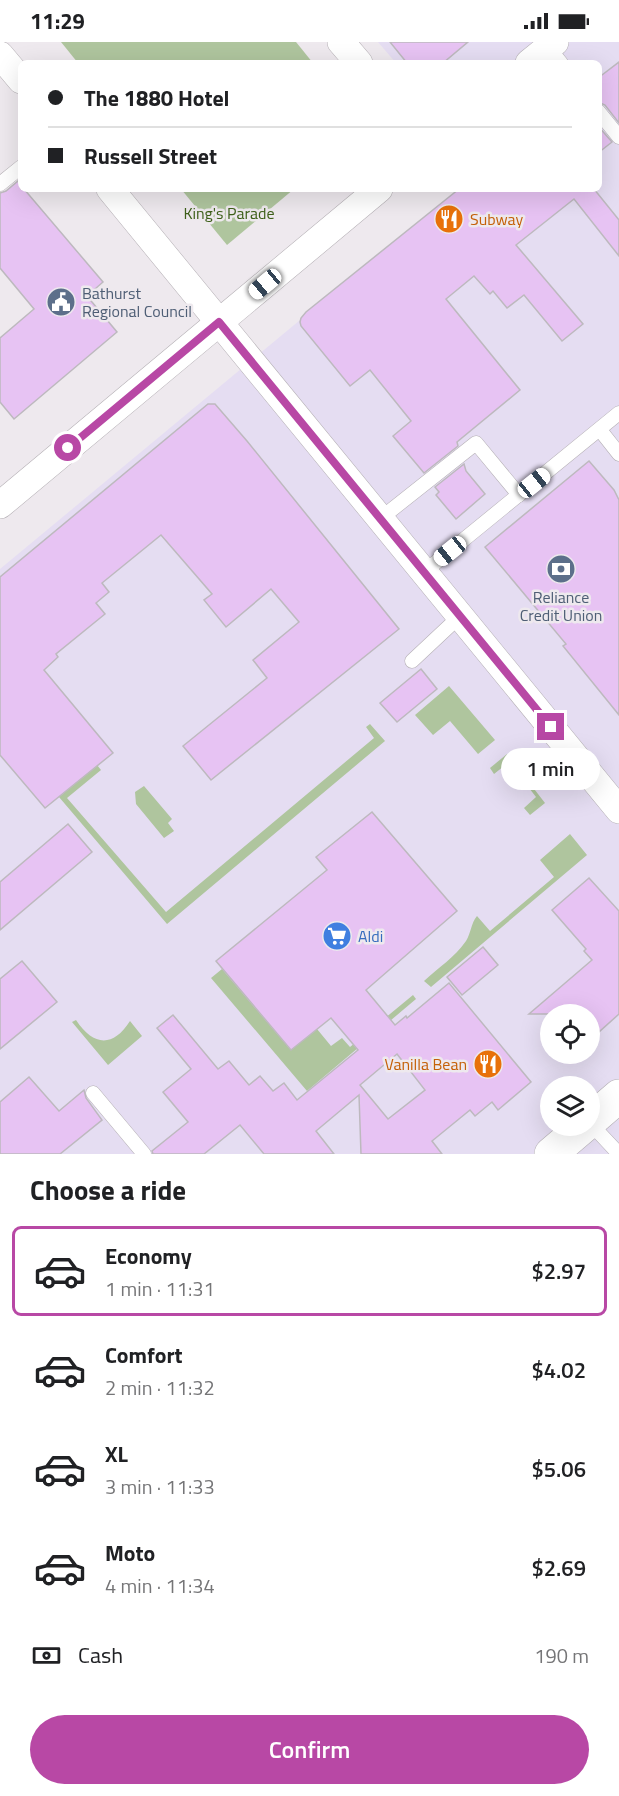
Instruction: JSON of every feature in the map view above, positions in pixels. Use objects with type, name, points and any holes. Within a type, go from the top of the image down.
[{"type":"main road","points":[[600,1113],[619,1096]]},
{"type":"main road","points":[[551,1154],[572,1136]]},
{"type":"street","points":[[342,42],[357,60]]},
{"type":"street","points":[[0,55],[18,76]]},
{"type":"street","points":[[112,192],[619,810]]},
{"type":"street","points":[[0,505],[375,192]]},
{"type":"lane","points":[[602,116],[619,137]]},
{"type":"lane","points":[[0,184],[18,169]]},
{"type":"lane","points":[[424,572],[619,413]]},
{"type":"lane","points":[[600,430],[619,454]]},
{"type":"lane","points":[[380,519],[476,443],[519,495]]},
{"type":"lane","points":[[412,661],[460,616]]},
{"type":"lane","points":[[93,1093],[144,1154]]},
{"type":"lane","points":[[600,1133],[619,1154]]},
{"type":"shaded area","points":[[378,42],[619,42],[619,1154],[0,1154],[0,569],[454,192],[602,192],[602,60],[393,60]]},
{"type":"green space","points":[[61,42],[296,42],[311,60],[76,60]]},
{"type":"green space","name":"King's Parade","points":[[183,192],[290,192],[227,245]]},
{"type":"green space","points":[[449,686],[495,740],[478,754],[450,721],[433,735],[415,715]]},
{"type":"green space","points":[[370,724],[385,741],[167,924],[59,797],[97,765],[101,770],[67,798],[166,912],[374,738],[366,727]]},
{"type":"green space","points":[[507,754],[545,803],[530,815],[524,808],[536,797],[509,762],[494,774],[490,768]]},
{"type":"green space","points":[[144,786],[172,819],[168,823],[174,831],[164,838],[136,804],[135,792]]},
{"type":"green space","points":[[570,834],[587,855],[431,987],[424,981],[462,947],[477,916],[490,931],[554,877],[540,860]]},
{"type":"green space","points":[[222,969],[291,1050],[317,1029],[331,1046],[342,1038],[350,1047],[413,995],[416,999],[307,1091],[211,978]]},
{"type":"green space","points":[[76,1020],[89,1035],[96,1039],[110,1039],[117,1036],[130,1021],[142,1036],[108,1065],[72,1022]]},
{"type":"building","points":[[390,42],[468,42],[447,60],[405,60]]},
{"type":"building","points":[[619,62],[619,123],[602,104],[602,75]]},
{"type":"building","points":[[602,131],[612,142],[602,150]]},
{"type":"building","name":"Bathurst Regional Council","points":[[18,181],[18,192],[27,192],[103,282],[87,296],[117,332],[14,419],[0,402],[0,338],[34,309],[0,268],[0,193]]},
{"type":"building","points":[[455,192],[596,192],[619,220],[619,256],[574,199],[516,245],[583,324],[562,341],[524,295],[507,308],[493,291],[490,294],[474,276],[446,299],[520,390],[457,442],[458,446],[424,473],[393,436],[411,421],[370,370],[350,386],[301,326],[301,318]]},
{"type":"building","points":[[208,404],[215,404],[247,441],[399,629],[211,780],[183,746],[267,678],[253,660],[299,622],[271,589],[226,627],[204,600],[212,594],[161,535],[102,583],[109,592],[96,603],[105,614],[56,654],[58,657],[44,670],[113,753],[45,808],[0,755],[0,577]]},
{"type":"building","name":"Reliance Credit Union","points":[[589,461],[614,490],[619,500],[619,715],[563,646],[566,644],[485,547]]},
{"type":"building","points":[[464,464],[466,471],[485,494],[456,519],[436,495],[439,492],[435,487]]},
{"type":"building","points":[[421,669],[437,689],[397,722],[380,703]]},
{"type":"building","points":[[372,812],[457,911],[366,990],[395,1025],[406,1016],[407,1018],[449,983],[531,1082],[498,1110],[492,1102],[475,1116],[470,1110],[432,1141],[442,1154],[361,1154],[359,1095],[316,1131],[334,1154],[264,1154],[240,1125],[204,1154],[153,1154],[152,1151],[188,1122],[163,1092],[191,1069],[157,1028],[173,1015],[218,1069],[229,1061],[249,1085],[260,1076],[273,1091],[284,1083],[297,1100],[358,1050],[331,1018],[291,1050],[216,961],[327,870],[316,857]],"holes":[[[397,1054],[425,1090],[388,1119],[360,1085]]]},
{"type":"building","points":[[68,824],[92,852],[0,930],[0,882]]},
{"type":"building","points":[[589,878],[619,911],[619,1014],[600,1031],[600,1004],[541,1004],[592,960],[584,951],[586,949],[552,910]]},
{"type":"building","points":[[483,947],[498,965],[462,995],[447,977]]},
{"type":"building","points":[[22,961],[57,1002],[0,1049],[0,979]]},
{"type":"building","points":[[540,1005],[540,1014],[529,1014]]},
{"type":"building","points":[[29,1077],[59,1111],[84,1090],[86,1098],[102,1120],[60,1154],[0,1154],[0,1102]]},
{"type":"place","name":"Subway","points":[[449,219]]},
{"type":"place","name":"Bathurst Regional Council","points":[[61,302]]},
{"type":"place","name":"Reliance Credit Union","points":[[561,569]]},
{"type":"place","name":"Aldi","points":[[337,936]]},
{"type":"place","name":"Vanilla Bean","points":[[488,1064]]},
{"type":"route","points":[[68,448],[219,322],[551,727]]}]
